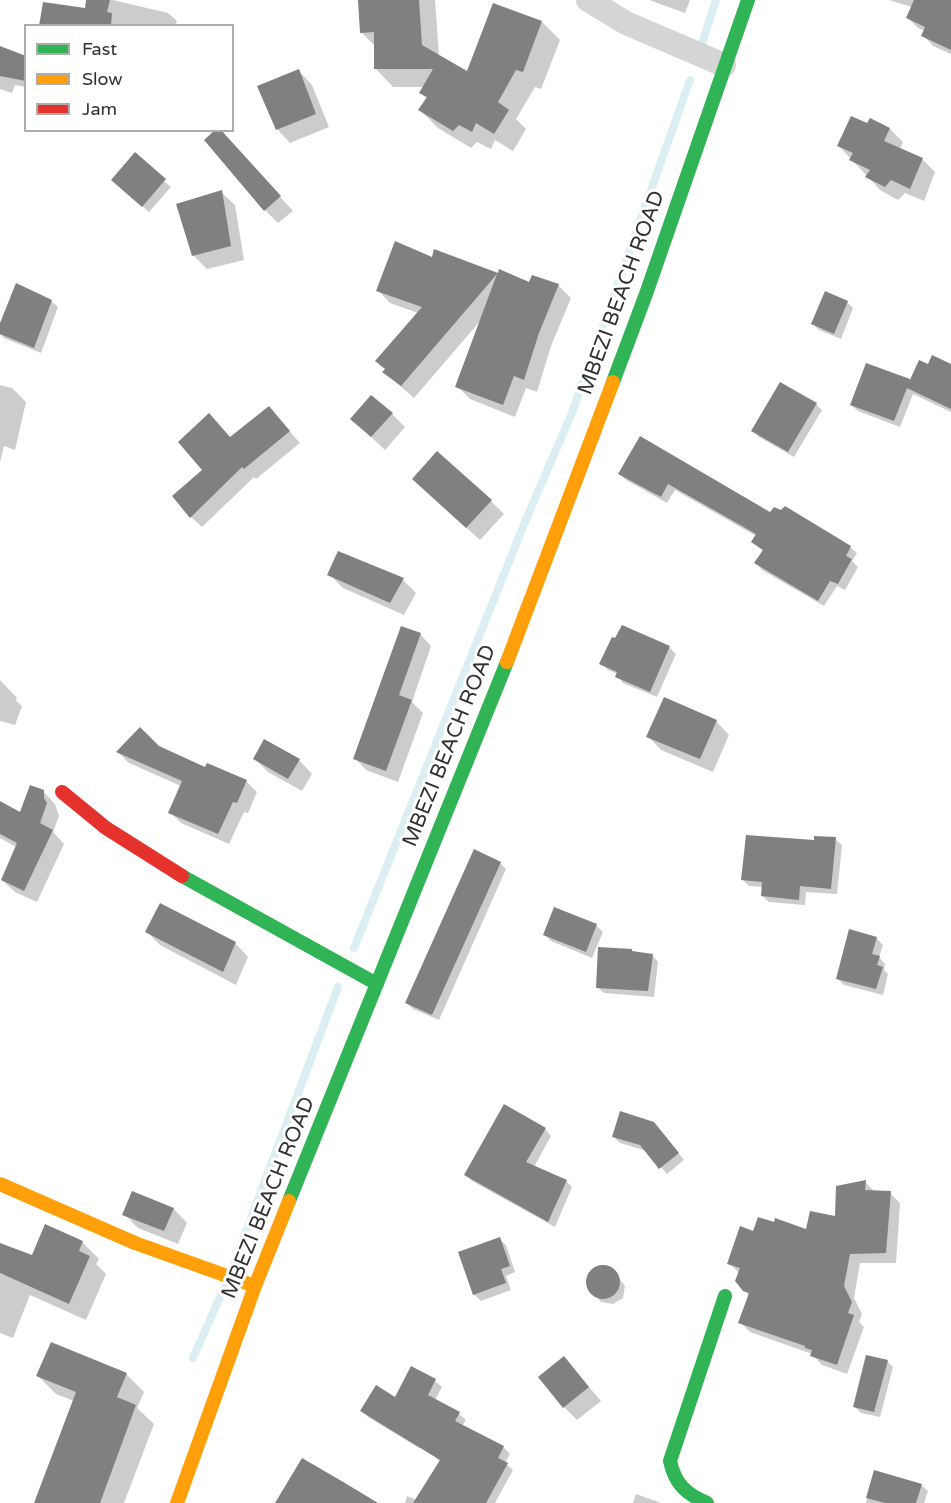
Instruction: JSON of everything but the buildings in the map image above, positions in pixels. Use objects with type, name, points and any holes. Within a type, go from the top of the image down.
[{"type":"main road","name":"MBEZI BEACH ROAD","points":[[177,1503],[255,1287],[510,654],[646,294],[748,0]]},
{"type":"main road","points":[[62,792],[106,828],[198,886],[377,984]]},
{"type":"main road","points":[[0,1184],[135,1243],[255,1287]]},
{"type":"main road","points":[[707,1503],[683,1491],[673,1479],[670,1461],[724,1296]]},
{"type":"street","points":[[588,0],[626,23],[724,65]]},
{"type":"waterway","points":[[700,50],[716,0]]},
{"type":"waterway","points":[[354,948],[527,517],[572,413],[690,80]]},
{"type":"waterway","points":[[233,1266],[338,987]]},
{"type":"waterway","points":[[193,1358],[224,1288]]},
{"type":"traffic: fast","points":[[613,382],[748,0]]},
{"type":"traffic: fast","points":[[289,1201],[507,662]]},
{"type":"traffic: fast","points":[[182,876],[377,984]]},
{"type":"traffic: fast","points":[[707,1503],[682,1487],[670,1461],[725,1296]]},
{"type":"traffic: slow","points":[[507,662],[613,382]]},
{"type":"traffic: slow","points":[[0,1184],[135,1243],[255,1286]]},
{"type":"traffic: slow","points":[[177,1503],[255,1286],[289,1201]]},
{"type":"traffic: jam","points":[[62,792],[106,828],[182,876]]}]
